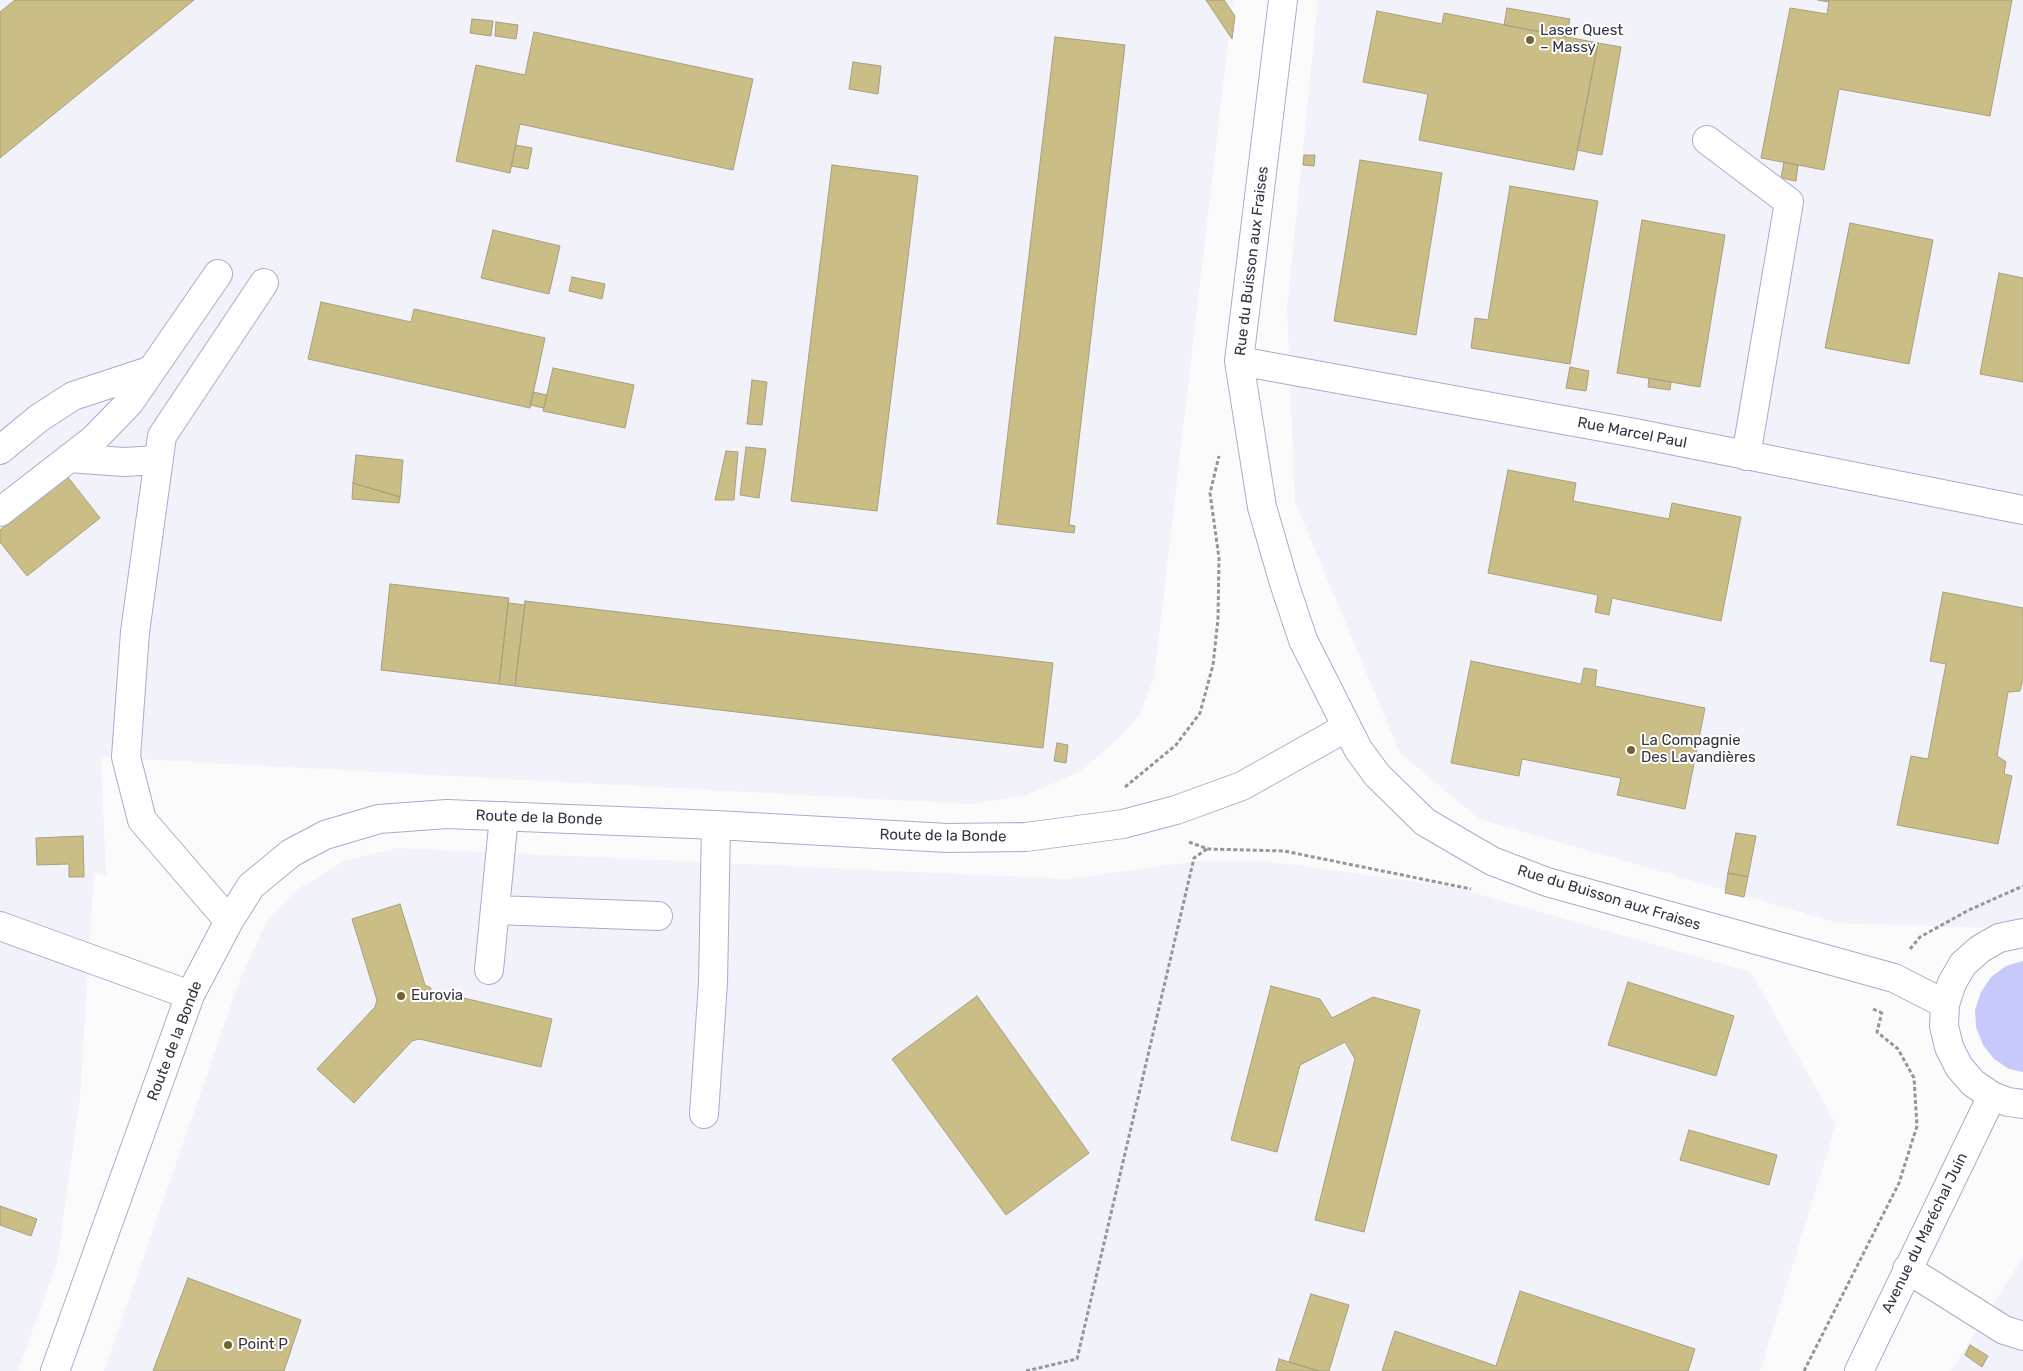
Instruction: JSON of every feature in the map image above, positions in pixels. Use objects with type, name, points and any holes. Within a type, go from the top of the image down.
[{"type":"street","name":"Rue du Buisson aux Fraises","points":[[1283,0],[1239,361],[1262,507],[1284,583],[1303,640],[1358,749],[1377,775],[1425,822],[1492,861],[1547,882],[1894,978],[1945,1004]]},
{"type":"street","points":[[1707,140],[1789,202],[1746,456]]},
{"type":"street","points":[[0,512],[94,439],[129,403],[218,274]]},
{"type":"street","points":[[229,921],[142,820],[126,757],[135,632],[162,436],[264,283]]},
{"type":"street","name":"Rue Marcel Paul","points":[[1239,361],[2023,510]]},
{"type":"street","points":[[0,450],[39,418],[74,396],[152,370]]},
{"type":"street","points":[[69,458],[124,462],[158,460]]},
{"type":"street","name":"Route de la Bonde","points":[[55,1371],[190,995],[229,921],[251,886],[292,852],[325,835],[379,819],[447,814],[716,825],[957,838],[1026,837],[1124,824],[1176,810],[1242,786],[1347,727]]},
{"type":"street","points":[[489,970],[504,816]]},
{"type":"street","points":[[704,1114],[713,984],[716,825]]},
{"type":"street","points":[[496,910],[658,916]]},
{"type":"street","points":[[0,926],[190,995]]},
{"type":"street","points":[[2023,933],[1999,938],[1980,949],[1963,964],[1952,983],[1945,1004],[1944,1026],[1949,1047],[1959,1067],[1973,1083],[1992,1096],[2008,1102],[2023,1104]]},
{"type":"street","name":"Avenue du Maréchal Juin","points":[[1859,1371],[1992,1096]]},
{"type":"street","points":[[1908,1269],[2004,1330],[2023,1336]]},
{"type":"path","points":[[1123,789],[1176,745],[1200,713],[1213,665],[1218,619],[1219,558],[1210,493],[1221,446]]},
{"type":"path","points":[[1180,839],[1208,849],[1284,851],[1475,890]]},
{"type":"path","points":[[1026,1371],[1077,1359],[1194,858],[1208,849]]},
{"type":"path","points":[[1804,1371],[1899,1183],[1917,1126],[1914,1078],[1898,1049],[1877,1032],[1882,1013],[1864,1005]]},
{"type":"shaded area","points":[[0,0],[1233,0],[1154,678],[1140,714],[1119,738],[1081,771],[1024,796],[969,804],[101,757],[106,876],[94,872],[80,1097],[57,1263],[18,1371],[0,1371]]},
{"type":"shaded area","points":[[1318,0],[2023,0],[2023,929],[1838,923],[1479,819],[1400,753],[1295,502],[1287,308]]},
{"type":"shaded area","points":[[397,848],[1068,879],[1198,861],[1266,861],[1453,887],[1751,972],[1836,1124],[1760,1371],[104,1371],[239,982],[267,921],[298,889],[344,861]]},
{"type":"shaded area","points":[[2023,961],[2023,1072],[2009,1069],[1994,1059],[1983,1045],[1976,1027],[1975,1010],[1981,992],[1991,977],[2006,966]]},
{"type":"shaded area","points":[[2023,1257],[2023,1371],[1951,1371]]},
{"type":"building","points":[[15,0],[194,0],[0,158],[0,12]]},
{"type":"building","points":[[1206,0],[1224,0],[1235,16],[1232,39]]},
{"type":"building","points":[[1818,0],[2012,0],[1990,116],[1839,89],[1824,170],[1761,158],[1790,8],[1827,14],[1829,2]]},
{"type":"building","points":[[1507,8],[1570,19],[1566,37],[1504,25]]},
{"type":"building","points":[[1377,11],[1442,24],[1444,13],[1598,43],[1574,170],[1419,140],[1428,94],[1363,82]]},
{"type":"building","points":[[472,19],[493,21],[491,36],[470,33]]},
{"type":"building","points":[[496,22],[518,25],[516,39],[495,36]]},
{"type":"building","points":[[534,32],[753,79],[733,170],[520,124],[510,173],[456,161],[476,65],[525,75]]},
{"type":"building","points":[[1055,37],[1125,45],[1069,525],[1075,526],[1074,533],[997,524]]},
{"type":"building","points":[[1598,43],[1621,47],[1602,155],[1577,150]]},
{"type":"building","points":[[853,62],[881,66],[878,94],[849,89]]},
{"type":"building","points":[[516,145],[532,148],[528,169],[511,166]]},
{"type":"building","points":[[1304,155],[1315,155],[1314,166],[1303,165]]},
{"type":"building","points":[[1360,160],[1442,173],[1416,335],[1334,321]]},
{"type":"building","points":[[1784,162],[1798,165],[1796,181],[1781,178]]},
{"type":"building","points":[[832,165],[918,176],[877,511],[791,501]]},
{"type":"building","points":[[1510,186],[1598,201],[1570,364],[1471,348],[1475,318],[1488,320]]},
{"type":"building","points":[[1642,220],[1725,235],[1700,387],[1617,373]]},
{"type":"building","points":[[1850,223],[1933,240],[1909,364],[1825,348]]},
{"type":"building","points":[[493,230],[560,246],[549,294],[481,278]]},
{"type":"building","points":[[1999,273],[2023,278],[2023,382],[1980,374]]},
{"type":"building","points":[[572,277],[605,284],[602,299],[569,291]]},
{"type":"building","points":[[321,302],[411,322],[414,309],[545,338],[530,408],[308,359]]},
{"type":"building","points":[[1570,367],[1589,371],[1586,391],[1566,388]]},
{"type":"building","points":[[553,368],[634,385],[625,428],[543,411]]},
{"type":"building","points":[[1649,378],[1671,382],[1670,390],[1648,387]]},
{"type":"building","points":[[752,380],[767,382],[762,425],[747,424]]},
{"type":"building","points":[[533,392],[547,395],[544,408],[530,405]]},
{"type":"building","points":[[746,447],[766,449],[759,498],[740,495]]},
{"type":"building","points":[[726,451],[738,452],[734,500],[715,500]]},
{"type":"building","points":[[356,455],[403,460],[400,497],[353,483]]},
{"type":"building","points":[[1508,470],[1576,483],[1573,501],[1669,519],[1672,503],[1741,517],[1721,621],[1612,598],[1609,615],[1595,612],[1598,595],[1488,573]]},
{"type":"building","points":[[67,476],[100,518],[27,576],[0,542],[0,530]]},
{"type":"building","points":[[353,483],[400,497],[399,503],[352,499]]},
{"type":"building","points":[[390,584],[509,598],[499,684],[381,670]]},
{"type":"building","points":[[1943,592],[2023,608],[2023,679],[2020,691],[2008,692],[1997,756],[2006,762],[2004,774],[2012,776],[1998,844],[1897,825],[1911,756],[1928,759],[1946,664],[1930,661]]},
{"type":"building","points":[[525,601],[1053,663],[1043,748],[515,686]]},
{"type":"building","points":[[508,603],[525,605],[515,686],[499,684]]},
{"type":"building","points":[[1471,661],[1581,684],[1584,668],[1597,670],[1595,686],[1705,708],[1685,809],[1617,795],[1621,778],[1522,759],[1519,776],[1451,763]]},
{"type":"building","points":[[1057,743],[1068,745],[1066,763],[1054,761]]},
{"type":"building","points":[[1736,833],[1756,836],[1748,877],[1728,873]]},
{"type":"building","points":[[83,836],[84,877],[69,877],[69,864],[37,865],[36,838]]},
{"type":"building","points":[[1728,873],[1748,877],[1744,897],[1725,893]]},
{"type":"building","points":[[400,904],[425,985],[431,988],[430,990],[552,1019],[541,1067],[419,1039],[412,1041],[354,1103],[317,1069],[375,1007],[377,1000],[352,919]]},
{"type":"building","points":[[1628,982],[1734,1016],[1716,1076],[1608,1045]]},
{"type":"building","points":[[1271,986],[1320,999],[1332,1018],[1373,997],[1420,1010],[1364,1232],[1315,1220],[1355,1059],[1345,1042],[1300,1065],[1277,1152],[1231,1140]]},
{"type":"building","points":[[977,996],[1089,1153],[1006,1215],[892,1059]]},
{"type":"building","points":[[1689,1130],[1777,1155],[1769,1185],[1680,1160]]},
{"type":"building","points":[[0,1206],[37,1219],[31,1236],[0,1225]]},
{"type":"building","name":"Point P","points":[[188,1278],[301,1320],[284,1371],[153,1371]]},
{"type":"building","points":[[1520,1291],[1695,1349],[1688,1371],[1382,1371],[1395,1331],[1496,1366]]},
{"type":"building","points":[[1311,1294],[1349,1305],[1329,1371],[1319,1371],[1289,1362]]},
{"type":"building","points":[[1970,1345],[1988,1356],[1982,1367],[1965,1355]]},
{"type":"building","points":[[1279,1359],[1319,1371],[1276,1371]]},
{"type":"place","name":"Laser Quest – Massy","points":[[1530,40]]},
{"type":"place","name":"La Compagnie Des Lavandières","points":[[1631,750]]},
{"type":"place","name":"Eurovia","points":[[401,996]]},
{"type":"place","name":"Point P","points":[[228,1345]]}]
